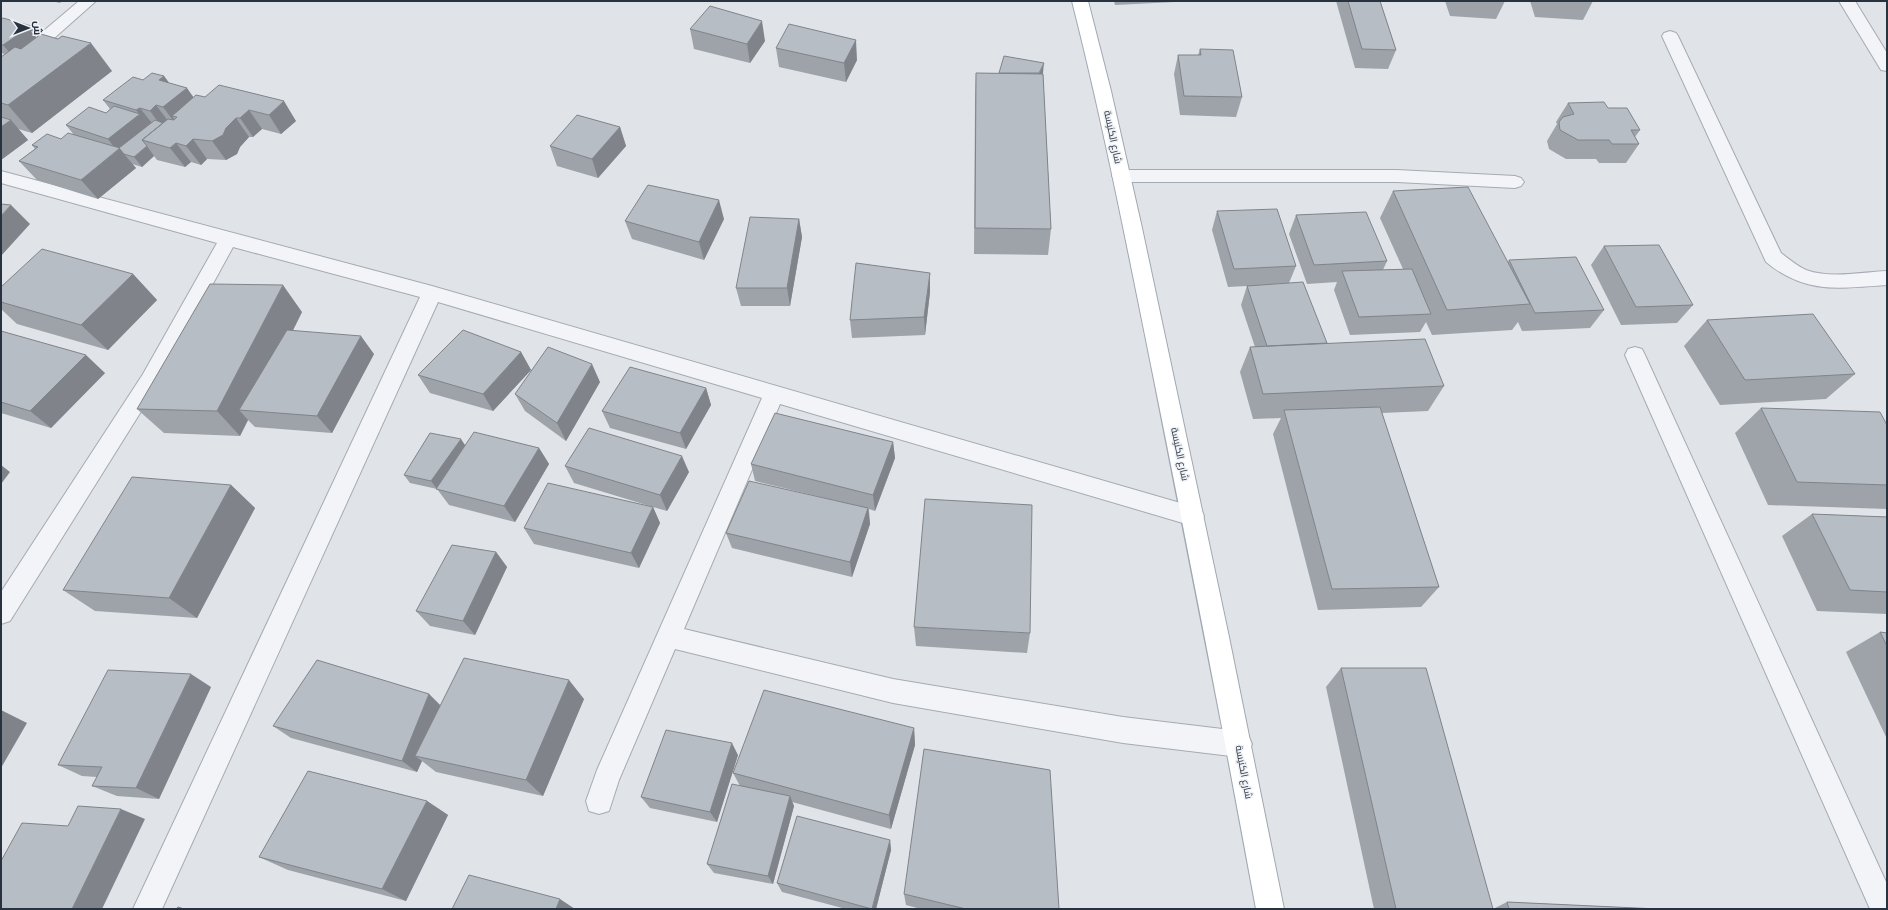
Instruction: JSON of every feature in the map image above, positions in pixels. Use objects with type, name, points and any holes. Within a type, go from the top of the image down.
[{"type":"main road","name":"شارع الكنيسة","points":[[1080,1],[1104,90],[1193,516],[1239,744],[1270,909]]},
{"type":"street","points":[[1,76],[88,1]]},
{"type":"street","points":[[1847,1],[1887,66]]},
{"type":"street","points":[[1670,36],[1773,257],[1792,272],[1809,278],[1830,280],[1887,278]]},
{"type":"street","points":[[1,176],[228,239],[432,293],[1193,516]]},
{"type":"street","points":[[1121,176],[1397,176],[1515,182]]},
{"type":"street","points":[[1,613],[150,380],[228,239]]},
{"type":"street","points":[[147,909],[432,293]]},
{"type":"street","points":[[1635,355],[1884,909]]},
{"type":"street","points":[[599,801],[606,779],[667,636],[774,394]]},
{"type":"street","points":[[667,636],[893,691],[1122,730],[1239,744]]},
{"type":"building","points":[[1348,1],[1380,1],[1396,50],[1362,49]]},
{"type":"building","points":[[710,6],[762,21],[747,44],[690,29]]},
{"type":"building","points":[[3,18],[31,26],[1,45],[1,19]]},
{"type":"building","points":[[789,24],[856,40],[844,63],[776,48]]},
{"type":"building","points":[[41,34],[58,39],[62,36],[91,43],[8,105],[1,103],[1,57],[15,47],[21,49]]},
{"type":"building","points":[[1200,49],[1233,50],[1242,97],[1184,96],[1178,55],[1201,55]]},
{"type":"building","points":[[1004,56],[1044,63],[1039,73],[999,73]]},
{"type":"building","points":[[152,73],[164,76],[159,80],[187,88],[163,107],[156,105],[150,111],[140,108],[136,110],[103,100],[133,77],[143,80]]},
{"type":"building","points":[[976,73],[1043,74],[1051,229],[975,228]]},
{"type":"building","points":[[219,85],[284,101],[269,115],[249,110],[240,118],[236,118],[226,128],[223,135],[212,141],[193,139],[186,146],[176,143],[170,148],[142,140],[168,119],[174,120],[177,117],[172,116],[196,95],[205,97]]},
{"type":"building","points":[[1604,102],[1608,108],[1627,108],[1640,130],[1631,130],[1639,144],[1612,144],[1609,140],[1578,140],[1560,130],[1559,122],[1563,117],[1574,114],[1568,103]]},
{"type":"building","points":[[114,106],[140,114],[108,139],[66,125],[89,107],[106,113]]},
{"type":"building","points":[[577,115],[620,127],[592,159],[550,146]]},
{"type":"building","points":[[1,117],[11,120],[1,127]]},
{"type":"building","points":[[155,120],[163,123],[142,140],[147,146],[134,157],[124,154],[119,148]]},
{"type":"building","points":[[68,133],[120,148],[81,180],[19,161],[38,147],[32,145],[47,134],[61,139]]},
{"type":"building","points":[[648,185],[719,200],[699,242],[625,221]]},
{"type":"building","points":[[1468,187],[1530,304],[1447,310],[1393,191]]},
{"type":"building","points":[[1,204],[11,205],[1,216]]},
{"type":"building","points":[[1277,209],[1296,266],[1234,269],[1217,211]]},
{"type":"building","points":[[1366,212],[1387,261],[1314,265],[1296,215]]},
{"type":"building","points":[[750,217],[799,219],[787,288],[736,288]]},
{"type":"building","points":[[1659,245],[1693,305],[1636,307],[1604,246]]},
{"type":"building","points":[[42,249],[133,274],[81,325],[1,302],[1,287]]},
{"type":"building","points":[[1576,257],[1604,310],[1535,313],[1509,260]]},
{"type":"building","points":[[856,263],[930,273],[924,317],[850,320]]},
{"type":"building","points":[[1412,269],[1431,314],[1359,317],[1342,271]]},
{"type":"building","points":[[1303,282],[1327,343],[1267,346],[1247,286]]},
{"type":"building","points":[[210,284],[283,285],[217,411],[137,409]]},
{"type":"building","points":[[1813,314],[1855,374],[1745,380],[1707,320]]},
{"type":"building","points":[[287,330],[361,336],[317,416],[239,410]]},
{"type":"building","points":[[463,330],[521,352],[483,394],[418,375]]},
{"type":"building","points":[[1,331],[86,355],[30,411],[1,402]]},
{"type":"building","points":[[1425,339],[1444,386],[1263,394],[1250,347]]},
{"type":"building","points":[[548,347],[592,364],[557,423],[515,394]]},
{"type":"building","points":[[630,367],[706,388],[680,433],[602,411]]},
{"type":"building","points":[[1380,407],[1439,587],[1332,589],[1284,410]]},
{"type":"building","points":[[1761,408],[1880,412],[1887,425],[1887,485],[1797,482]]},
{"type":"building","points":[[775,413],[893,442],[873,495],[751,464]]},
{"type":"building","points":[[589,428],[682,456],[660,495],[565,466]]},
{"type":"building","points":[[474,432],[539,448],[504,506],[436,489]]},
{"type":"building","points":[[430,433],[461,439],[431,481],[404,475]]},
{"type":"building","points":[[132,477],[231,485],[169,598],[63,590]]},
{"type":"building","points":[[749,481],[868,508],[850,562],[726,533]]},
{"type":"building","points":[[548,483],[653,507],[631,553],[524,528]]},
{"type":"building","points":[[925,499],[1032,505],[1030,633],[914,627]]},
{"type":"building","points":[[1812,514],[1887,517],[1887,592],[1850,590]]},
{"type":"building","points":[[452,545],[496,552],[463,621],[416,611]]},
{"type":"building","points":[[1880,632],[1887,633],[1887,646]]},
{"type":"building","points":[[464,658],[569,680],[526,780],[415,756]]},
{"type":"building","points":[[317,660],[429,694],[402,761],[273,726]]},
{"type":"building","points":[[1341,668],[1426,668],[1493,909],[1396,909]]},
{"type":"building","points":[[108,670],[191,674],[136,788],[92,786],[102,767],[58,765]]},
{"type":"building","points":[[764,690],[914,728],[889,815],[733,773]]},
{"type":"building","points":[[666,730],[732,743],[710,812],[641,797]]},
{"type":"building","points":[[924,749],[1050,770],[1059,909],[966,909],[904,894]]},
{"type":"building","points":[[308,771],[427,801],[382,889],[259,857]]},
{"type":"building","points":[[732,784],[790,796],[768,876],[707,864]]},
{"type":"building","points":[[78,806],[121,809],[72,909],[1,909],[1,861],[22,823],[68,826]]},
{"type":"building","points":[[797,816],[890,840],[872,909],[777,883]]},
{"type":"building","points":[[469,875],[560,899],[556,909],[452,909]]},
{"type":"building","points":[[1507,902],[1658,909],[1509,909]]}]
